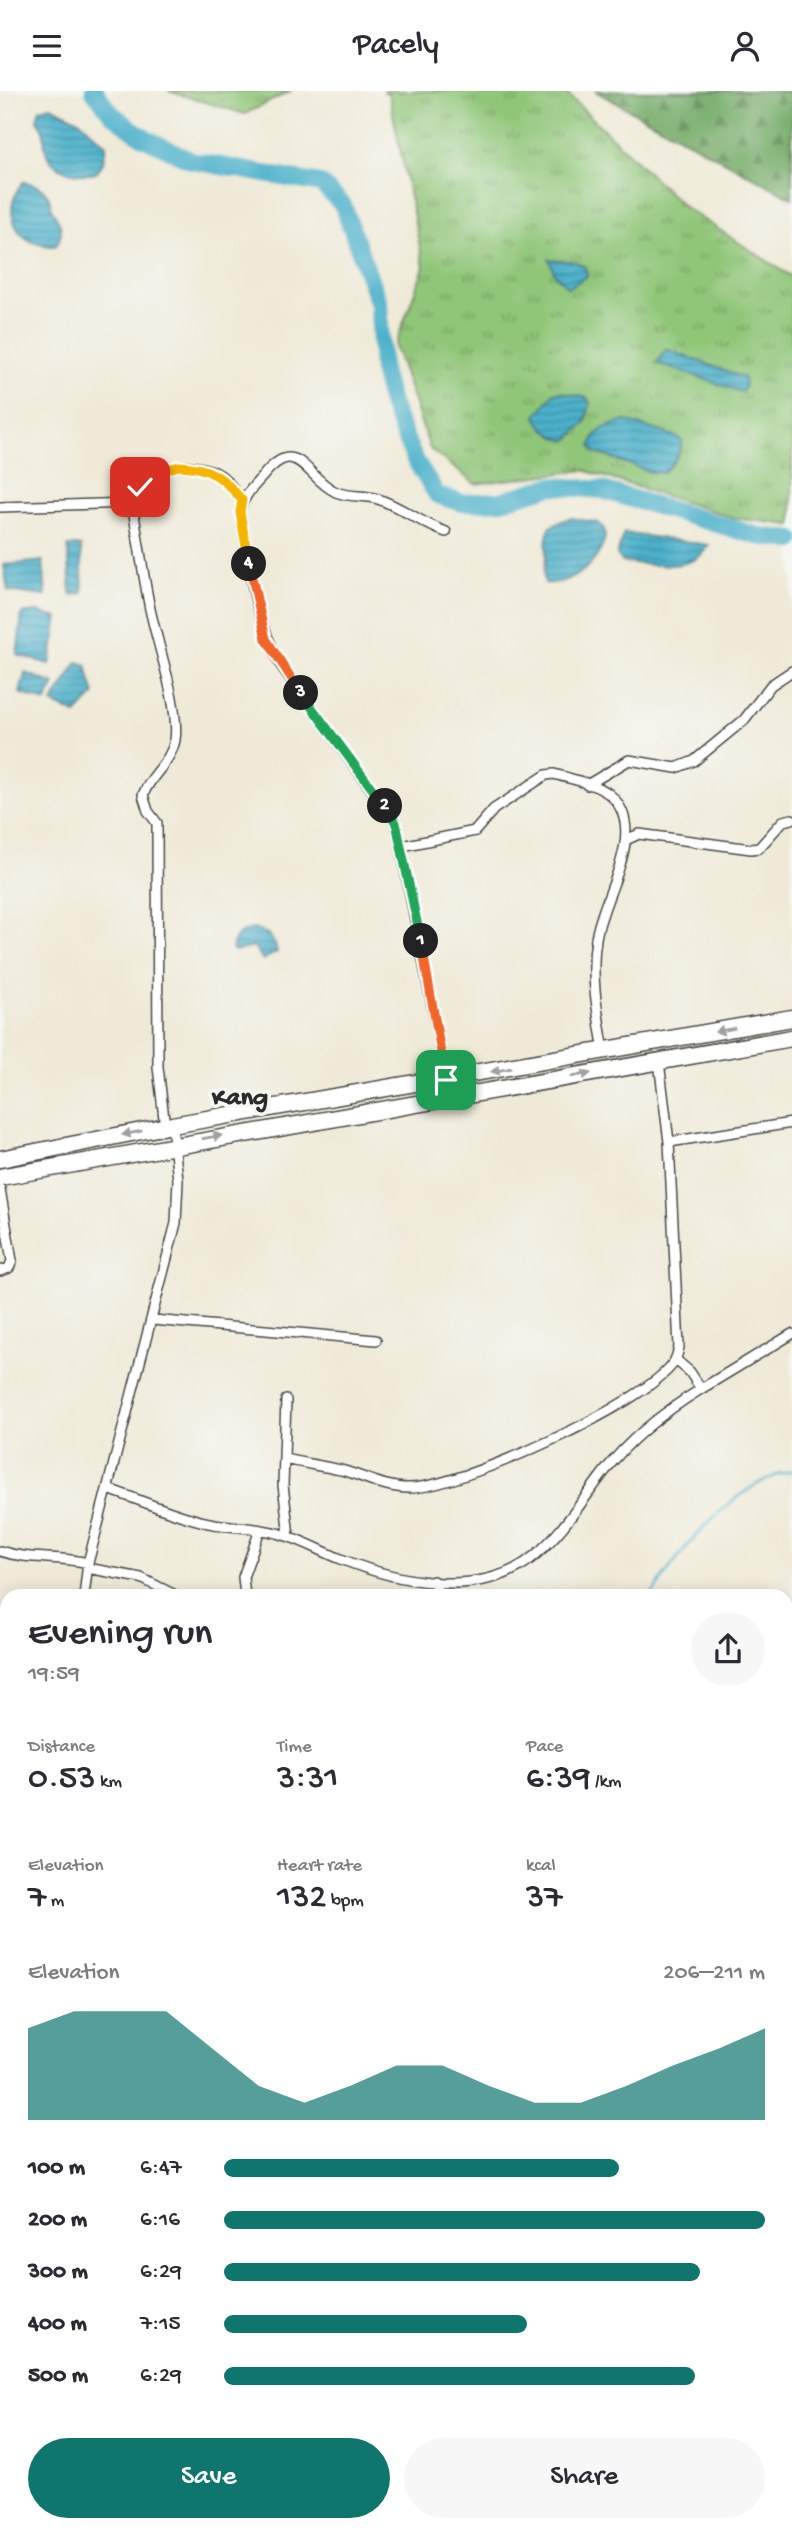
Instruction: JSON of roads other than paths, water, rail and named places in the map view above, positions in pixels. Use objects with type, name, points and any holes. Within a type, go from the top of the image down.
[{"type":"highway","points":[[0,1159],[169,1126],[792,1018]]},
{"type":"highway","points":[[0,1177],[174,1144],[792,1038]]},
{"type":"street","points":[[446,532],[430,527],[379,499],[351,496],[331,490],[296,459],[276,461],[242,500],[240,512],[253,590],[266,639],[282,667],[394,817],[402,846],[450,1097]]},
{"type":"street","points":[[84,1589],[176,1223],[178,1180],[174,1144],[158,1067],[157,824],[148,811],[143,795],[151,780],[168,761],[175,727],[164,661],[150,611],[132,503],[140,487],[175,466],[207,468],[223,477],[242,500]]},
{"type":"street","points":[[0,507],[132,503]]},
{"type":"street","points":[[587,785],[629,760],[676,768],[694,761],[744,720],[771,685],[792,671]]},
{"type":"street","points":[[402,846],[475,831],[494,809],[545,775],[554,774],[608,793],[621,808],[628,825],[628,839],[600,918],[595,942],[596,998],[604,1051]]},
{"type":"street","points":[[628,839],[639,834],[751,849],[759,848],[783,821],[792,819]]},
{"type":"street","points":[[284,1459],[342,1471],[383,1485],[410,1488],[468,1476],[574,1429],[633,1397],[656,1380],[676,1360],[679,1347],[669,1142],[659,1062]]},
{"type":"street","points":[[669,1142],[792,1123]]},
{"type":"street","points":[[0,1189],[12,1261],[9,1268],[0,1271]]},
{"type":"street","points":[[153,1320],[376,1340]]},
{"type":"street","points":[[108,1489],[207,1523],[289,1536],[342,1560],[386,1573],[433,1581],[481,1581],[524,1563],[564,1527],[607,1468],[670,1408],[792,1334]]},
{"type":"street","points":[[676,1360],[690,1372],[701,1389]]},
{"type":"street","points":[[286,1400],[284,1459],[289,1536]]},
{"type":"street","points":[[244,1589],[243,1577],[260,1530]]},
{"type":"street","points":[[0,1551],[34,1560],[60,1558],[141,1578],[163,1589]]},
{"type":"street","points":[[433,1581],[437,1589]]},
{"type":"water","points":[[51,106],[79,120],[106,145],[103,163],[96,173],[72,173],[51,161],[47,154],[43,130],[37,119],[40,109]]},
{"type":"water","points":[[23,182],[46,192],[61,228],[56,246],[42,245],[30,240],[21,234],[16,225],[13,204]]},
{"type":"water","points":[[549,259],[575,262],[585,267],[587,276],[568,288],[554,273]]},
{"type":"water","points":[[666,349],[744,378],[742,392],[657,363]]},
{"type":"water","points":[[554,393],[587,398],[590,403],[586,422],[567,441],[548,432],[536,416]]},
{"type":"water","points":[[626,421],[682,441],[678,455],[663,473],[651,472],[596,453],[591,446],[600,431]]},
{"type":"water","points":[[572,518],[599,523],[605,531],[600,551],[586,569],[576,575],[555,583],[545,583],[549,529]]},
{"type":"water","points":[[624,533],[709,545],[702,554],[682,564],[622,562],[617,554]]},
{"type":"water","points":[[68,546],[81,546],[83,593],[71,595]]},
{"type":"water","points":[[43,561],[46,596],[8,591],[4,565]]},
{"type":"water","points":[[37,612],[58,618],[50,664],[17,655],[22,614]]},
{"type":"water","points":[[78,662],[86,665],[95,694],[76,714],[52,703]]},
{"type":"water","points":[[25,673],[55,684],[46,702],[20,693]]},
{"type":"water","points":[[254,929],[270,936],[277,952],[263,960],[254,947],[235,951],[232,949],[239,935]]},
{"type":"waterway","points":[[94,91],[112,114],[143,137],[193,161],[321,184],[343,205],[379,304],[382,370],[391,404],[414,458],[437,495],[462,503],[501,501],[552,486],[602,490],[758,536],[792,540]]},
{"type":"waterway","points":[[656,1589],[694,1538],[730,1503],[771,1478],[792,1471]]},
{"type":"district","name":"Kang","points":[[240,1095]]}]
